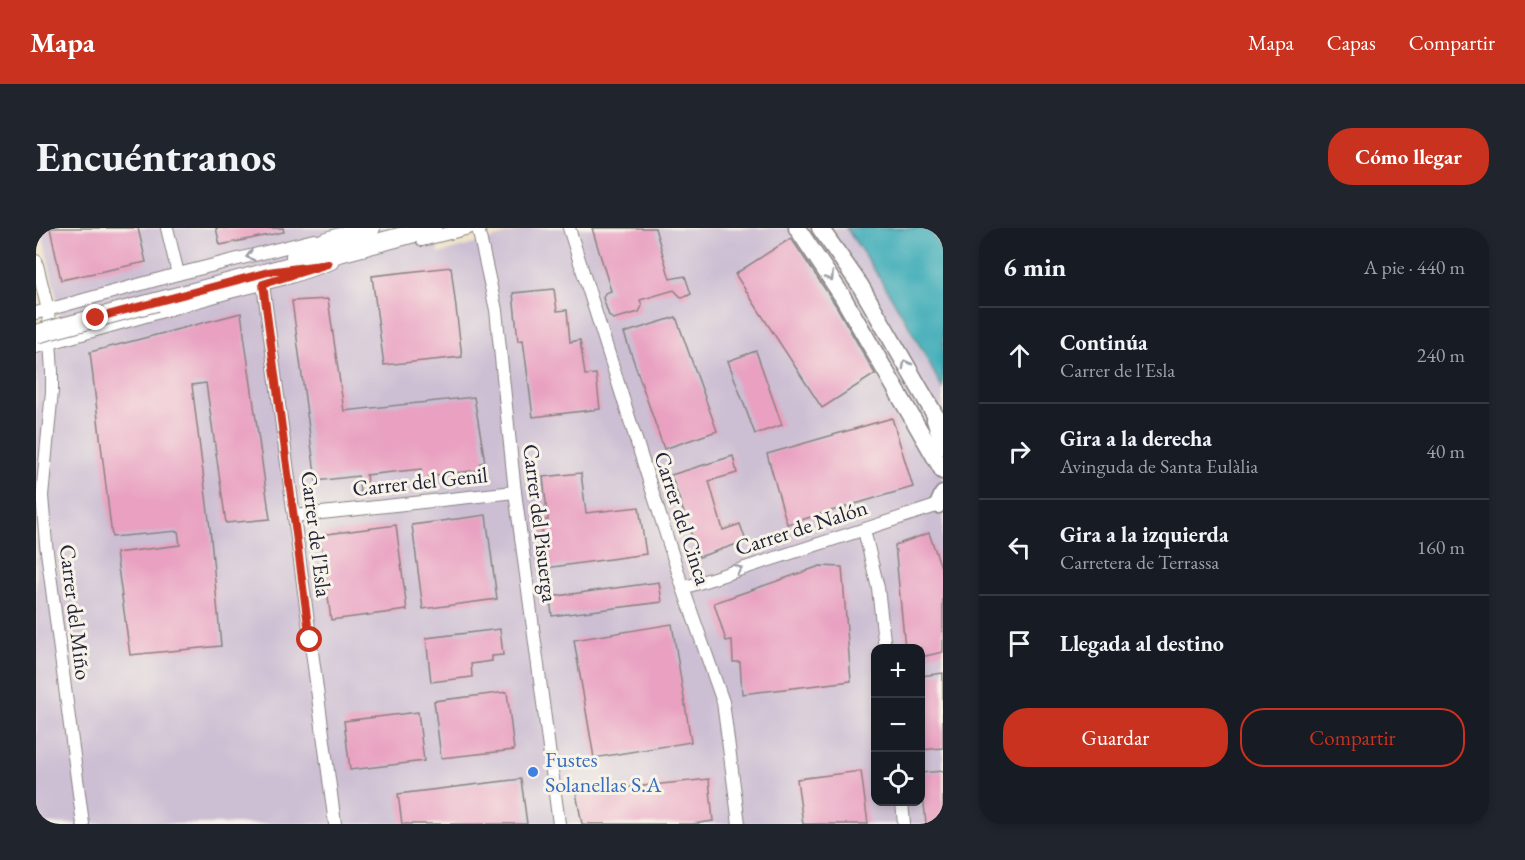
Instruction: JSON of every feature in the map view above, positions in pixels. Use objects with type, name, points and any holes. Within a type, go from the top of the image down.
[{"type":"main road","points":[[295,256],[319,236],[371,228]]},
{"type":"main road","points":[[36,325],[155,297],[400,228]]},
{"type":"main road","points":[[43,338],[155,297],[266,278],[433,228]]},
{"type":"main road","points":[[797,228],[841,294],[943,471]]},
{"type":"main road","points":[[820,228],[860,285],[939,422],[943,446]]},
{"type":"street","points":[[167,228],[178,274]]},
{"type":"street","points":[[36,347],[43,338],[266,278],[469,228]]},
{"type":"street","name":"Carrer del Pisuerga","points":[[478,228],[496,310],[515,492],[559,824]]},
{"type":"street","name":"Carrer del Cinca","points":[[569,228],[683,588],[723,702],[739,824]]},
{"type":"street","points":[[42,312],[319,236]]},
{"type":"street","name":"Carrer del Miño","points":[[36,261],[43,338],[52,391],[42,496],[53,608],[83,824]]},
{"type":"street","name":"Carrer de l'Esla","points":[[266,278],[294,516],[335,824]]},
{"type":"street","name":"Carrer del Genil","points":[[294,516],[515,492]]},
{"type":"street","name":"Carrer de Nalón","points":[[683,588],[864,530],[939,503]]},
{"type":"street","points":[[864,530],[878,588],[885,644]]},
{"type":"street","points":[[902,806],[904,824]]},
{"type":"shaded area","points":[[41,228],[432,228],[439,254],[530,228],[846,228],[865,254],[943,390],[943,824],[36,824],[36,352],[64,345],[57,300]]},
{"type":"water","points":[[846,228],[929,228],[943,251],[943,390],[897,307]]},
{"type":"building","points":[[50,228],[138,228],[146,262],[61,280]]},
{"type":"building","points":[[216,228],[283,228],[284,232],[220,245]]},
{"type":"building","points":[[592,228],[655,228],[670,279],[685,276],[691,294],[682,298],[674,290],[640,300],[642,306],[639,312],[613,319],[609,316],[603,298],[605,293],[611,291]]},
{"type":"building","points":[[791,238],[835,304],[875,374],[822,408],[735,274]]},
{"type":"building","points":[[451,267],[462,357],[384,365],[372,276]]},
{"type":"building","points":[[554,289],[557,311],[567,310],[570,342],[580,340],[585,375],[596,374],[600,409],[533,417],[523,340],[518,341],[513,293]]},
{"type":"building","points":[[328,299],[344,411],[474,397],[485,462],[480,463],[480,470],[429,476],[430,481],[422,482],[421,469],[366,475],[368,492],[360,492],[358,476],[316,481],[292,301]]},
{"type":"building","points":[[241,313],[270,519],[226,523],[206,383],[192,385],[210,528],[221,646],[130,655],[116,553],[180,545],[178,531],[112,537],[90,352]]},
{"type":"building","points":[[676,317],[717,431],[664,449],[624,333]]},
{"type":"building","points":[[756,351],[782,425],[755,434],[728,361]]},
{"type":"building","points":[[892,418],[913,487],[787,524],[767,454]]},
{"type":"building","points":[[733,456],[737,473],[709,481],[723,530],[740,524],[746,541],[699,557],[671,475]]},
{"type":"building","points":[[581,473],[586,513],[639,507],[646,554],[546,568],[541,520],[548,520],[543,477]]},
{"type":"building","points":[[486,515],[497,599],[423,609],[412,525]]},
{"type":"building","points":[[396,525],[407,610],[331,620],[320,535]]},
{"type":"building","points":[[929,533],[943,573],[943,652],[925,656],[925,644],[905,644],[895,545]]},
{"type":"building","points":[[820,566],[842,567],[851,681],[742,694],[740,662],[733,662],[732,640],[726,641],[714,603]]},
{"type":"building","points":[[659,582],[662,602],[552,616],[550,597]]},
{"type":"building","points":[[672,624],[691,742],[594,758],[574,640]]},
{"type":"building","points":[[500,629],[503,655],[492,656],[492,661],[471,664],[472,677],[431,682],[426,638]]},
{"type":"building","points":[[943,673],[943,748],[925,750],[925,675]]},
{"type":"building","points":[[507,692],[514,750],[441,758],[434,701]]},
{"type":"building","points":[[418,712],[424,761],[350,770],[344,721]]},
{"type":"building","points":[[861,771],[868,824],[803,824],[797,779]]},
{"type":"building","points":[[943,771],[943,824],[926,824],[925,773]]},
{"type":"building","points":[[521,779],[527,824],[402,824],[398,794]]},
{"type":"building","points":[[709,779],[713,821],[692,824],[582,824],[576,793]]},
{"type":"place","name":"Fustes Solanellas S.A","points":[[533,772]]},
{"type":"route","points":[[96,318],[268,272],[328,264],[263,284],[310,640]]}]
